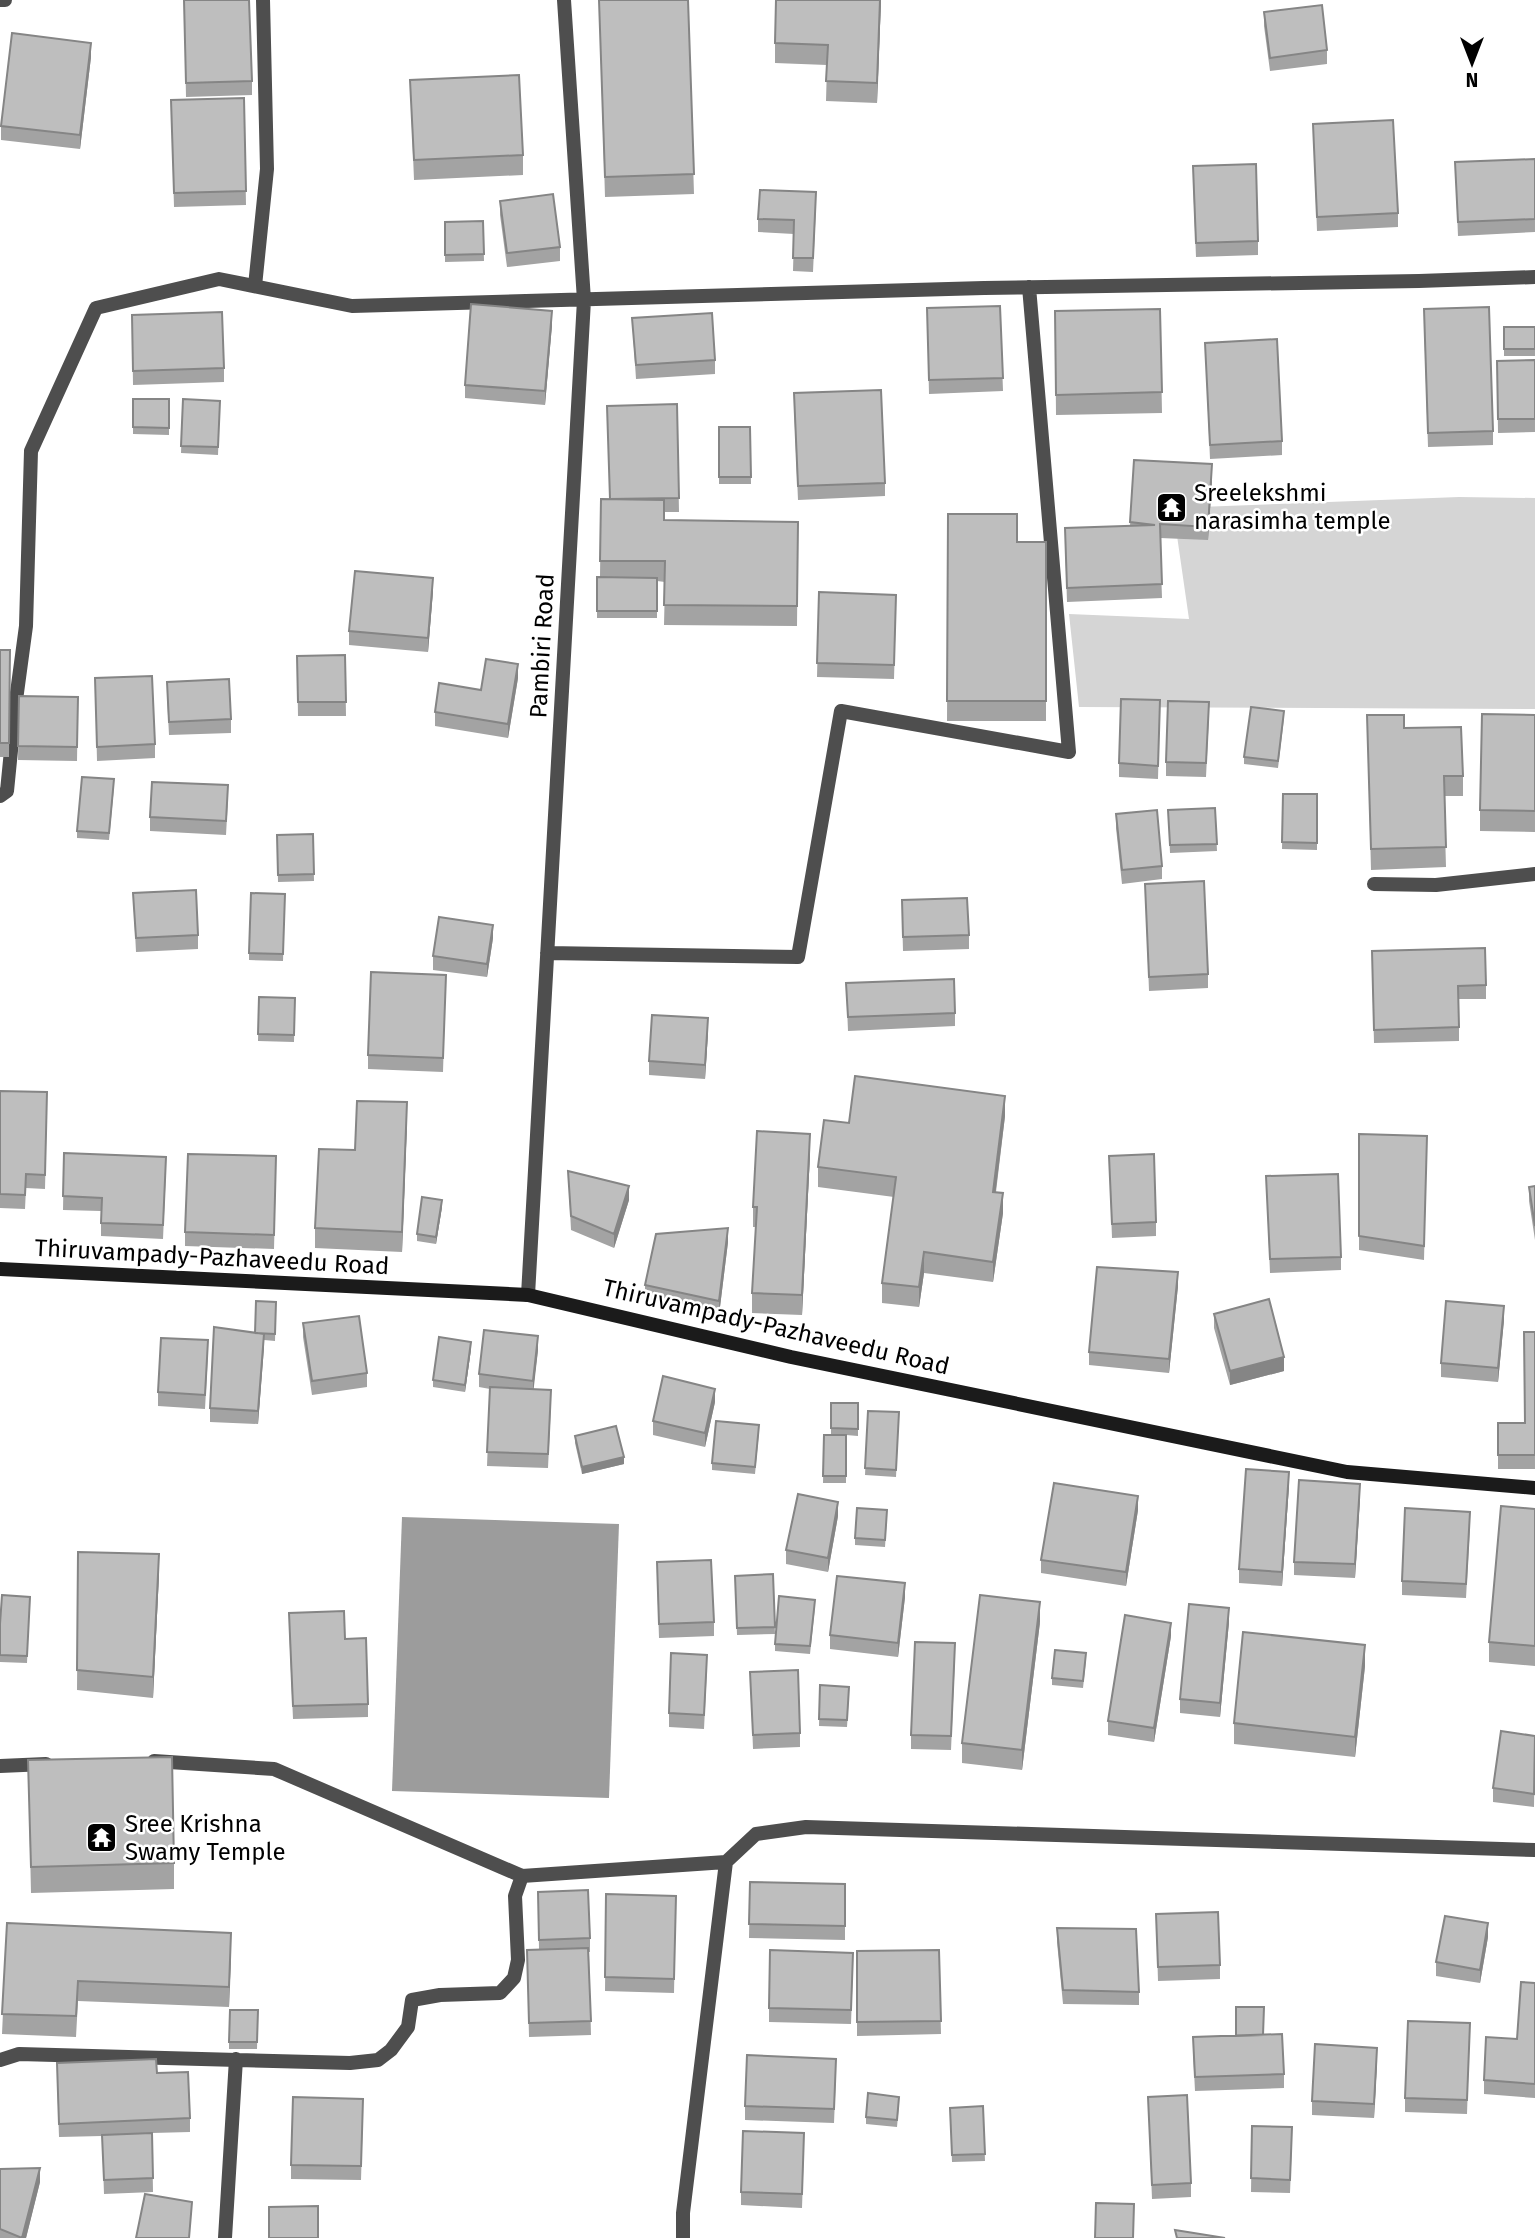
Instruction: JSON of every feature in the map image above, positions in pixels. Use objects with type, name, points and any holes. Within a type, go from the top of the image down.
[{"type":"main road","name":"Thiruvampady-Pazhaveedu Road","points":[[0,1269],[528,1294],[791,1357],[1347,1472],[1535,1488]]},
{"type":"street","points":[[0,1],[5,0]]},
{"type":"street","points":[[255,286],[267,169],[263,0]]},
{"type":"street","name":"Pambiri Road","points":[[528,1294],[584,300],[564,0]]},
{"type":"street","points":[[0,796],[7,791],[26,625],[31,451],[96,308],[219,279],[352,306],[1029,287],[1535,277]]},
{"type":"street","points":[[547,953],[798,957],[841,711],[1069,752],[1029,287]]},
{"type":"street","points":[[1374,884],[1436,885],[1535,874]]},
{"type":"street","points":[[143,1760],[274,1769],[522,1876],[726,1862],[756,1834],[806,1827],[1535,1850]]},
{"type":"street","points":[[0,1766],[65,1763]]},
{"type":"street","points":[[683,2238],[683,2213],[726,1862]]},
{"type":"street","points":[[0,2060],[19,2054],[350,2063],[378,2060],[391,2050],[408,2027],[412,2000],[500,1993],[514,1978],[518,1960],[515,1896],[522,1876]]},
{"type":"street","points":[[225,2238],[236,2059]]},
{"type":"shaded area","points":[[1459,497],[1535,498],[1535,709],[1079,707],[1069,614],[1189,619],[1173,508]]},
{"type":"shaded area","points":[[402,1517],[619,1524],[609,1798],[392,1791]]},
{"type":"building","points":[[184,0],[249,0],[252,81],[186,83]]},
{"type":"building","points":[[599,0],[688,0],[694,174],[605,177]]},
{"type":"building","points":[[776,0],[880,0],[877,83],[826,81],[828,45],[775,43]]},
{"type":"building","points":[[1322,5],[1327,50],[1270,58],[1264,12]]},
{"type":"building","points":[[12,33],[91,43],[80,135],[1,126]]},
{"type":"building","points":[[519,75],[523,155],[414,160],[410,80]]},
{"type":"building","points":[[244,98],[246,191],[174,193],[171,100]]},
{"type":"building","points":[[1393,120],[1398,213],[1317,217],[1313,124]]},
{"type":"building","points":[[1535,159],[1535,219],[1458,222],[1455,162]]},
{"type":"building","points":[[1256,164],[1258,241],[1196,243],[1193,166]]},
{"type":"building","points":[[760,190],[816,192],[813,258],[793,258],[794,220],[758,219]]},
{"type":"building","points":[[553,194],[560,247],[507,253],[500,201]]},
{"type":"building","points":[[483,221],[484,254],[445,255],[445,222]]},
{"type":"building","points":[[471,304],[552,311],[545,391],[465,385]]},
{"type":"building","points":[[1000,306],[1003,378],[929,380],[927,308]]},
{"type":"building","points":[[1489,307],[1493,431],[1428,433],[1424,309]]},
{"type":"building","points":[[1160,309],[1162,392],[1056,395],[1055,311]]},
{"type":"building","points":[[222,312],[224,368],[133,371],[132,315]]},
{"type":"building","points":[[712,313],[715,360],[636,365],[632,318]]},
{"type":"building","points":[[1504,327],[1535,327],[1535,349],[1504,349]]},
{"type":"building","points":[[1277,339],[1282,441],[1210,445],[1205,343]]},
{"type":"building","points":[[1535,360],[1535,419],[1498,419],[1497,361]]},
{"type":"building","points":[[881,390],[885,483],[798,486],[794,393]]},
{"type":"building","points":[[133,399],[169,399],[169,428],[133,427]]},
{"type":"building","points":[[183,399],[220,401],[218,447],[181,446]]},
{"type":"building","points":[[677,404],[679,498],[610,499],[607,406]]},
{"type":"building","points":[[719,427],[750,427],[751,477],[719,477]]},
{"type":"building","points":[[1134,460],[1212,464],[1208,527],[1160,524],[1162,584],[1067,588],[1065,528],[1155,525],[1130,522]]},
{"type":"building","points":[[601,499],[664,500],[664,520],[798,522],[797,606],[664,605],[665,561],[600,561]]},
{"type":"building","points":[[948,514],[1017,514],[1017,542],[1046,542],[1046,701],[947,701]]},
{"type":"building","points":[[355,571],[433,578],[428,638],[349,631]]},
{"type":"building","points":[[597,577],[657,578],[657,611],[597,611]]},
{"type":"building","points":[[819,592],[896,595],[894,665],[817,663]]},
{"type":"building","points":[[0,650],[10,650],[9,743],[0,743]]},
{"type":"building","points":[[345,655],[346,702],[298,702],[297,656]]},
{"type":"building","points":[[486,659],[518,664],[508,724],[435,712],[439,683],[481,690]]},
{"type":"building","points":[[152,676],[155,744],[97,747],[95,678]]},
{"type":"building","points":[[229,679],[231,719],[169,722],[167,682]]},
{"type":"building","points":[[19,696],[78,697],[77,747],[18,746]]},
{"type":"building","points":[[1121,699],[1160,700],[1158,766],[1119,763]]},
{"type":"building","points":[[1168,701],[1209,702],[1206,763],[1166,762]]},
{"type":"building","points":[[1251,707],[1284,711],[1278,761],[1244,757]]},
{"type":"building","points":[[1482,714],[1535,715],[1535,811],[1480,810]]},
{"type":"building","points":[[1367,715],[1404,715],[1404,728],[1461,727],[1463,776],[1444,776],[1446,847],[1371,849]]},
{"type":"building","points":[[82,777],[114,779],[109,833],[77,831]]},
{"type":"building","points":[[152,782],[228,785],[226,821],[150,817]]},
{"type":"building","points":[[1283,794],[1317,794],[1317,843],[1282,842]]},
{"type":"building","points":[[1215,808],[1217,844],[1170,845],[1168,810]]},
{"type":"building","points":[[1157,810],[1162,866],[1122,870],[1116,814]]},
{"type":"building","points":[[313,834],[314,874],[278,875],[277,835]]},
{"type":"building","points":[[1204,881],[1208,974],[1149,977],[1145,884]]},
{"type":"building","points":[[196,890],[198,935],[136,938],[133,893]]},
{"type":"building","points":[[251,893],[285,894],[283,954],[249,953]]},
{"type":"building","points":[[967,898],[969,935],[903,937],[902,900]]},
{"type":"building","points":[[439,917],[493,925],[487,964],[433,956]]},
{"type":"building","points":[[1485,948],[1486,985],[1458,986],[1459,1027],[1374,1030],[1372,951]]},
{"type":"building","points":[[371,972],[446,975],[443,1058],[368,1055]]},
{"type":"building","points":[[954,979],[955,1013],[848,1017],[846,983]]},
{"type":"building","points":[[259,997],[295,998],[294,1035],[258,1034]]},
{"type":"building","points":[[652,1015],[708,1018],[705,1065],[649,1061]]},
{"type":"building","points":[[855,1076],[1005,1096],[993,1192],[1003,1193],[993,1262],[924,1252],[919,1287],[882,1283],[896,1177],[818,1167],[824,1120],[849,1123]]},
{"type":"building","points":[[0,1091],[47,1092],[45,1175],[26,1174],[25,1195],[0,1194]]},
{"type":"building","points":[[357,1101],[407,1102],[402,1232],[315,1228],[319,1149],[355,1150]]},
{"type":"building","points":[[757,1131],[810,1134],[802,1295],[752,1293],[757,1207],[753,1207]]},
{"type":"building","points":[[1359,1134],[1427,1136],[1424,1246],[1359,1236]]},
{"type":"building","points":[[64,1153],[166,1157],[163,1225],[101,1223],[102,1198],[63,1196]]},
{"type":"building","points":[[188,1154],[276,1156],[274,1235],[185,1232]]},
{"type":"building","points":[[1154,1154],[1156,1222],[1112,1224],[1109,1156]]},
{"type":"building","points":[[568,1171],[629,1186],[614,1234],[571,1216]]},
{"type":"building","points":[[1338,1174],[1341,1257],[1270,1259],[1266,1176]]},
{"type":"building","points":[[1535,1186],[1535,1226],[1529,1187]]},
{"type":"building","points":[[422,1197],[442,1200],[436,1237],[417,1234]]},
{"type":"building","points":[[728,1228],[719,1301],[645,1285],[656,1234]]},
{"type":"building","points":[[1097,1267],[1178,1272],[1169,1359],[1089,1352]]},
{"type":"building","points":[[1269,1299],[1284,1357],[1230,1371],[1214,1314]]},
{"type":"building","points":[[256,1301],[276,1302],[275,1334],[255,1333]]},
{"type":"building","points":[[1446,1301],[1504,1306],[1498,1368],[1441,1363]]},
{"type":"building","points":[[359,1316],[367,1373],[312,1381],[303,1323]]},
{"type":"building","points":[[214,1327],[264,1334],[258,1411],[210,1408]]},
{"type":"building","points":[[484,1330],[538,1336],[533,1381],[479,1374]]},
{"type":"building","points":[[1524,1332],[1535,1332],[1535,1455],[1498,1455],[1498,1423],[1525,1423]]},
{"type":"building","points":[[439,1337],[471,1342],[465,1385],[433,1380]]},
{"type":"building","points":[[161,1338],[208,1340],[205,1395],[158,1392]]},
{"type":"building","points":[[663,1376],[715,1389],[705,1433],[653,1421]]},
{"type":"building","points":[[490,1387],[551,1390],[548,1454],[487,1452]]},
{"type":"building","points":[[831,1403],[858,1403],[858,1429],[831,1428]]},
{"type":"building","points":[[868,1411],[899,1412],[896,1470],[865,1468]]},
{"type":"building","points":[[716,1421],[759,1425],[755,1467],[712,1463]]},
{"type":"building","points":[[616,1426],[624,1457],[582,1467],[575,1436]]},
{"type":"building","points":[[824,1435],[846,1435],[846,1476],[823,1476]]},
{"type":"building","points":[[1246,1469],[1289,1472],[1282,1572],[1239,1569]]},
{"type":"building","points":[[1299,1480],[1360,1484],[1355,1564],[1294,1562]]},
{"type":"building","points":[[1054,1483],[1138,1496],[1126,1572],[1041,1560]]},
{"type":"building","points":[[798,1494],[838,1502],[828,1558],[786,1550]]},
{"type":"building","points":[[1501,1506],[1535,1509],[1535,1646],[1489,1642]]},
{"type":"building","points":[[857,1508],[887,1510],[885,1540],[855,1538]]},
{"type":"building","points":[[1405,1508],[1470,1512],[1466,1584],[1402,1581]]},
{"type":"building","points":[[78,1552],[159,1554],[153,1677],[77,1670]]},
{"type":"building","points":[[711,1560],[714,1622],[659,1624],[657,1562]]},
{"type":"building","points":[[773,1574],[775,1627],[737,1628],[735,1576]]},
{"type":"building","points":[[837,1576],[905,1583],[898,1643],[830,1635]]},
{"type":"building","points":[[2,1595],[30,1597],[27,1656],[0,1655]]},
{"type":"building","points":[[980,1595],[1040,1602],[1022,1750],[962,1743]]},
{"type":"building","points":[[779,1596],[815,1600],[810,1646],[775,1644]]},
{"type":"building","points":[[1189,1604],[1229,1608],[1220,1703],[1180,1699]]},
{"type":"building","points":[[344,1611],[345,1639],[366,1638],[368,1704],[293,1706],[289,1613]]},
{"type":"building","points":[[1125,1615],[1171,1623],[1154,1728],[1108,1721]]},
{"type":"building","points":[[1243,1632],[1365,1645],[1355,1737],[1234,1723]]},
{"type":"building","points":[[915,1642],[955,1643],[951,1736],[911,1735]]},
{"type":"building","points":[[1055,1650],[1086,1653],[1083,1681],[1052,1678]]},
{"type":"building","points":[[671,1653],[707,1655],[704,1715],[669,1713]]},
{"type":"building","points":[[798,1670],[800,1733],[753,1735],[750,1672]]},
{"type":"building","points":[[820,1685],[849,1687],[847,1720],[819,1719]]},
{"type":"building","points":[[1501,1731],[1535,1736],[1534,1794],[1493,1788]]},
{"type":"building","name":"Sree Krishna Swamy Temple","points":[[172,1757],[174,1863],[31,1867],[28,1760]]},
{"type":"building","points":[[750,1882],[845,1884],[845,1926],[749,1924]]},
{"type":"building","points":[[588,1890],[590,1938],[539,1940],[538,1892]]},
{"type":"building","points":[[606,1894],[676,1896],[674,1979],[605,1977]]},
{"type":"building","points":[[1218,1912],[1220,1965],[1158,1967],[1156,1914]]},
{"type":"building","points":[[1445,1916],[1488,1923],[1480,1970],[1436,1962]]},
{"type":"building","points":[[7,1923],[231,1933],[229,1987],[78,1981],[76,2016],[2,2014]]},
{"type":"building","points":[[1057,1928],[1136,1929],[1139,1992],[1063,1990]]},
{"type":"building","points":[[588,1948],[591,2021],[529,2023],[527,1950]]},
{"type":"building","points":[[770,1950],[853,1953],[851,2010],[769,2008]]},
{"type":"building","points":[[939,1950],[941,2021],[857,2022],[857,1951]]},
{"type":"building","points":[[1521,1982],[1535,1983],[1535,2084],[1484,2080],[1486,2037],[1517,2039]]},
{"type":"building","points":[[1236,2007],[1264,2007],[1263,2035],[1236,2036]]},
{"type":"building","points":[[230,2010],[258,2010],[257,2042],[229,2042]]},
{"type":"building","points":[[1408,2021],[1470,2023],[1467,2100],[1405,2098]]},
{"type":"building","points":[[1282,2034],[1284,2074],[1195,2077],[1193,2037]]},
{"type":"building","points":[[1315,2044],[1377,2048],[1374,2104],[1312,2101]]},
{"type":"building","points":[[747,2055],[836,2059],[834,2109],[745,2106]]},
{"type":"building","points":[[156,2059],[157,2073],[188,2072],[190,2118],[59,2124],[57,2063]]},
{"type":"building","points":[[868,2093],[899,2097],[897,2120],[866,2117]]},
{"type":"building","points":[[1187,2095],[1191,2183],[1152,2185],[1148,2097]]},
{"type":"building","points":[[293,2097],[363,2099],[361,2166],[291,2165]]},
{"type":"building","points":[[983,2106],[985,2154],[952,2155],[950,2108]]},
{"type":"building","points":[[1252,2126],[1292,2127],[1290,2180],[1251,2178]]},
{"type":"building","points":[[743,2131],[804,2133],[802,2194],[741,2192]]},
{"type":"building","points":[[152,2133],[153,2178],[104,2180],[102,2135]]},
{"type":"building","points":[[40,2168],[22,2238],[0,2229],[0,2169]]},
{"type":"building","points":[[145,2194],[192,2202],[189,2238],[136,2238]]},
{"type":"building","points":[[1096,2203],[1134,2204],[1133,2238],[1095,2238]]},
{"type":"building","points":[[318,2206],[318,2238],[269,2238],[269,2207]]},
{"type":"building","points":[[1175,2230],[1225,2238],[1177,2238]]},
{"type":"place","name":"Sreelekshmi narasimha temple","points":[[1171,507]]},
{"type":"place","name":"Sree Krishna Swamy Temple","points":[[102,1838]]}]
